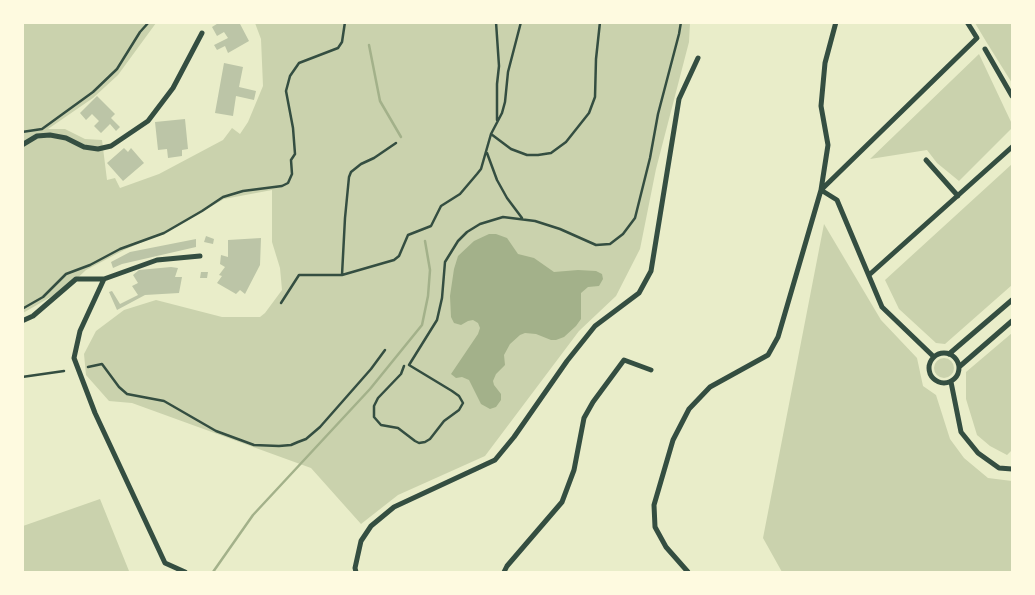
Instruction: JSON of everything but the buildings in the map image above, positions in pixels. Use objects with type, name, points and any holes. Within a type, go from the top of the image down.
[{"type":"street","points":[[688,572],[666,547],[655,527],[654,505],[673,440],[689,409],[710,387],[768,355],[778,337],[822,190],[828,145],[821,106],[825,63],[836,22]]},
{"type":"street","points":[[822,190],[976,38],[967,22]]},
{"type":"street","points":[[22,146],[37,136],[66,138],[84,146],[98,149],[111,146],[148,121],[173,88],[202,33]]},
{"type":"street","points":[[985,49],[1012,96]]},
{"type":"street","points":[[356,572],[355,568],[362,541],[372,526],[394,507],[495,460],[514,437],[567,361],[595,326],[639,293],[651,271],[679,99],[698,58]]},
{"type":"street","points":[[869,275],[1012,147]]},
{"type":"street","points":[[926,160],[958,196]]},
{"type":"street","points":[[822,190],[837,200],[882,307],[934,357]]},
{"type":"street","points":[[22,322],[34,316],[76,279],[104,279],[158,260],[200,256]]},
{"type":"street","points":[[104,279],[80,331],[74,358],[95,413],[165,563],[185,572]]},
{"type":"street","points":[[949,354],[1012,300]]},
{"type":"street","points":[[959,367],[1012,321]]},
{"type":"street","points":[[941,354],[949,354],[956,359],[959,367],[958,376],[951,382],[942,383],[933,379],[929,370],[934,357],[941,354]]},
{"type":"street","points":[[504,572],[507,566],[562,502],[574,470],[584,418],[593,402],[624,360],[651,370]]},
{"type":"street","points":[[951,382],[961,432],[978,453],[999,468],[1012,469]]},
{"type":"lane","points":[[22,132],[42,129],[93,92],[116,69],[140,32],[149,22]]},
{"type":"lane","points":[[22,309],[43,297],[66,274],[164,233],[202,212],[223,197],[243,191],[282,186],[288,183],[292,174],[291,160],[295,154],[293,128],[286,91],[290,76],[299,63],[338,48],[342,42],[345,22]]},
{"type":"lane","points":[[496,22],[499,66],[497,90],[498,122]]},
{"type":"lane","points":[[281,303],[299,275],[342,274],[394,260],[399,256],[408,235],[428,228],[441,206],[460,194],[466,187],[481,169],[491,134],[502,113],[508,72],[520,22]]},
{"type":"lane","points":[[491,134],[511,150],[527,155],[551,152],[562,146],[572,136],[588,113],[595,97],[596,59],[600,22]]},
{"type":"lane","points":[[404,366],[400,374],[378,398],[373,413],[374,417],[381,425],[398,428],[415,441],[419,443],[425,442],[430,439],[444,422],[459,410],[463,403],[459,396],[452,391],[409,365],[437,320],[442,298],[445,262],[458,241],[467,232],[480,224],[503,217],[535,221],[596,245],[610,244],[623,234],[635,218],[681,22]]},
{"type":"lane","points":[[342,274],[344,218],[352,172],[361,164],[374,158],[396,143]]},
{"type":"lane","points":[[486,152],[497,180],[507,198],[523,219]]},
{"type":"lane","points":[[88,368],[102,364],[119,387],[128,394],[164,401],[216,431],[254,445],[279,446],[292,445],[306,439],[320,427],[371,369],[385,350]]},
{"type":"lane","points":[[22,377],[64,371]]},
{"type":"shaded area","points":[[22,23],[156,23],[118,75],[93,98],[48,129],[65,129],[85,139],[102,140],[107,180],[115,178],[120,188],[159,174],[223,140],[232,128],[240,134],[248,122],[263,86],[261,39],[255,23],[690,23],[689,42],[656,169],[640,249],[616,296],[579,331],[485,456],[398,495],[361,524],[311,468],[132,403],[109,401],[86,375],[84,354],[96,331],[124,310],[156,300],[222,317],[260,317],[265,313],[282,290],[280,268],[272,242],[272,190],[224,199],[172,229],[124,250],[86,270],[68,287],[23,313]]},
{"type":"shaded area","points":[[975,23],[1012,23],[1012,83],[987,43]]},
{"type":"shaded area","points":[[979,54],[1012,124],[1012,128],[959,181],[937,163],[927,150],[870,159]]},
{"type":"shaded area","points":[[1012,164],[1012,285],[945,344],[936,343],[899,309],[885,280]]},
{"type":"shaded area","points":[[824,224],[881,320],[917,358],[923,386],[936,395],[950,439],[964,458],[988,478],[1012,481],[1012,572],[782,572],[763,538]]},
{"type":"shaded area","points":[[489,234],[496,234],[507,238],[518,254],[534,258],[554,272],[596,271],[602,274],[603,279],[599,286],[588,287],[581,293],[581,319],[564,337],[551,340],[536,334],[525,333],[510,344],[504,355],[505,365],[496,374],[493,381],[501,394],[501,400],[496,407],[490,409],[481,404],[469,380],[462,377],[456,378],[451,374],[478,334],[480,328],[478,323],[473,320],[461,325],[454,323],[451,317],[450,296],[458,256],[474,241]]},
{"type":"shaded area","points":[[1012,333],[1012,450],[1007,455],[990,446],[977,435],[966,399],[966,372]]},
{"type":"shaded area","points":[[944,358],[951,361],[954,368],[951,375],[944,378],[937,375],[934,368],[937,361]]},
{"type":"shaded area","points":[[100,499],[129,571],[23,572],[23,526]]},
{"type":"waterway","points":[[369,45],[380,101],[401,137]]},
{"type":"waterway","points":[[213,572],[253,515],[370,389],[422,325],[428,296],[430,270],[425,241]]}]
